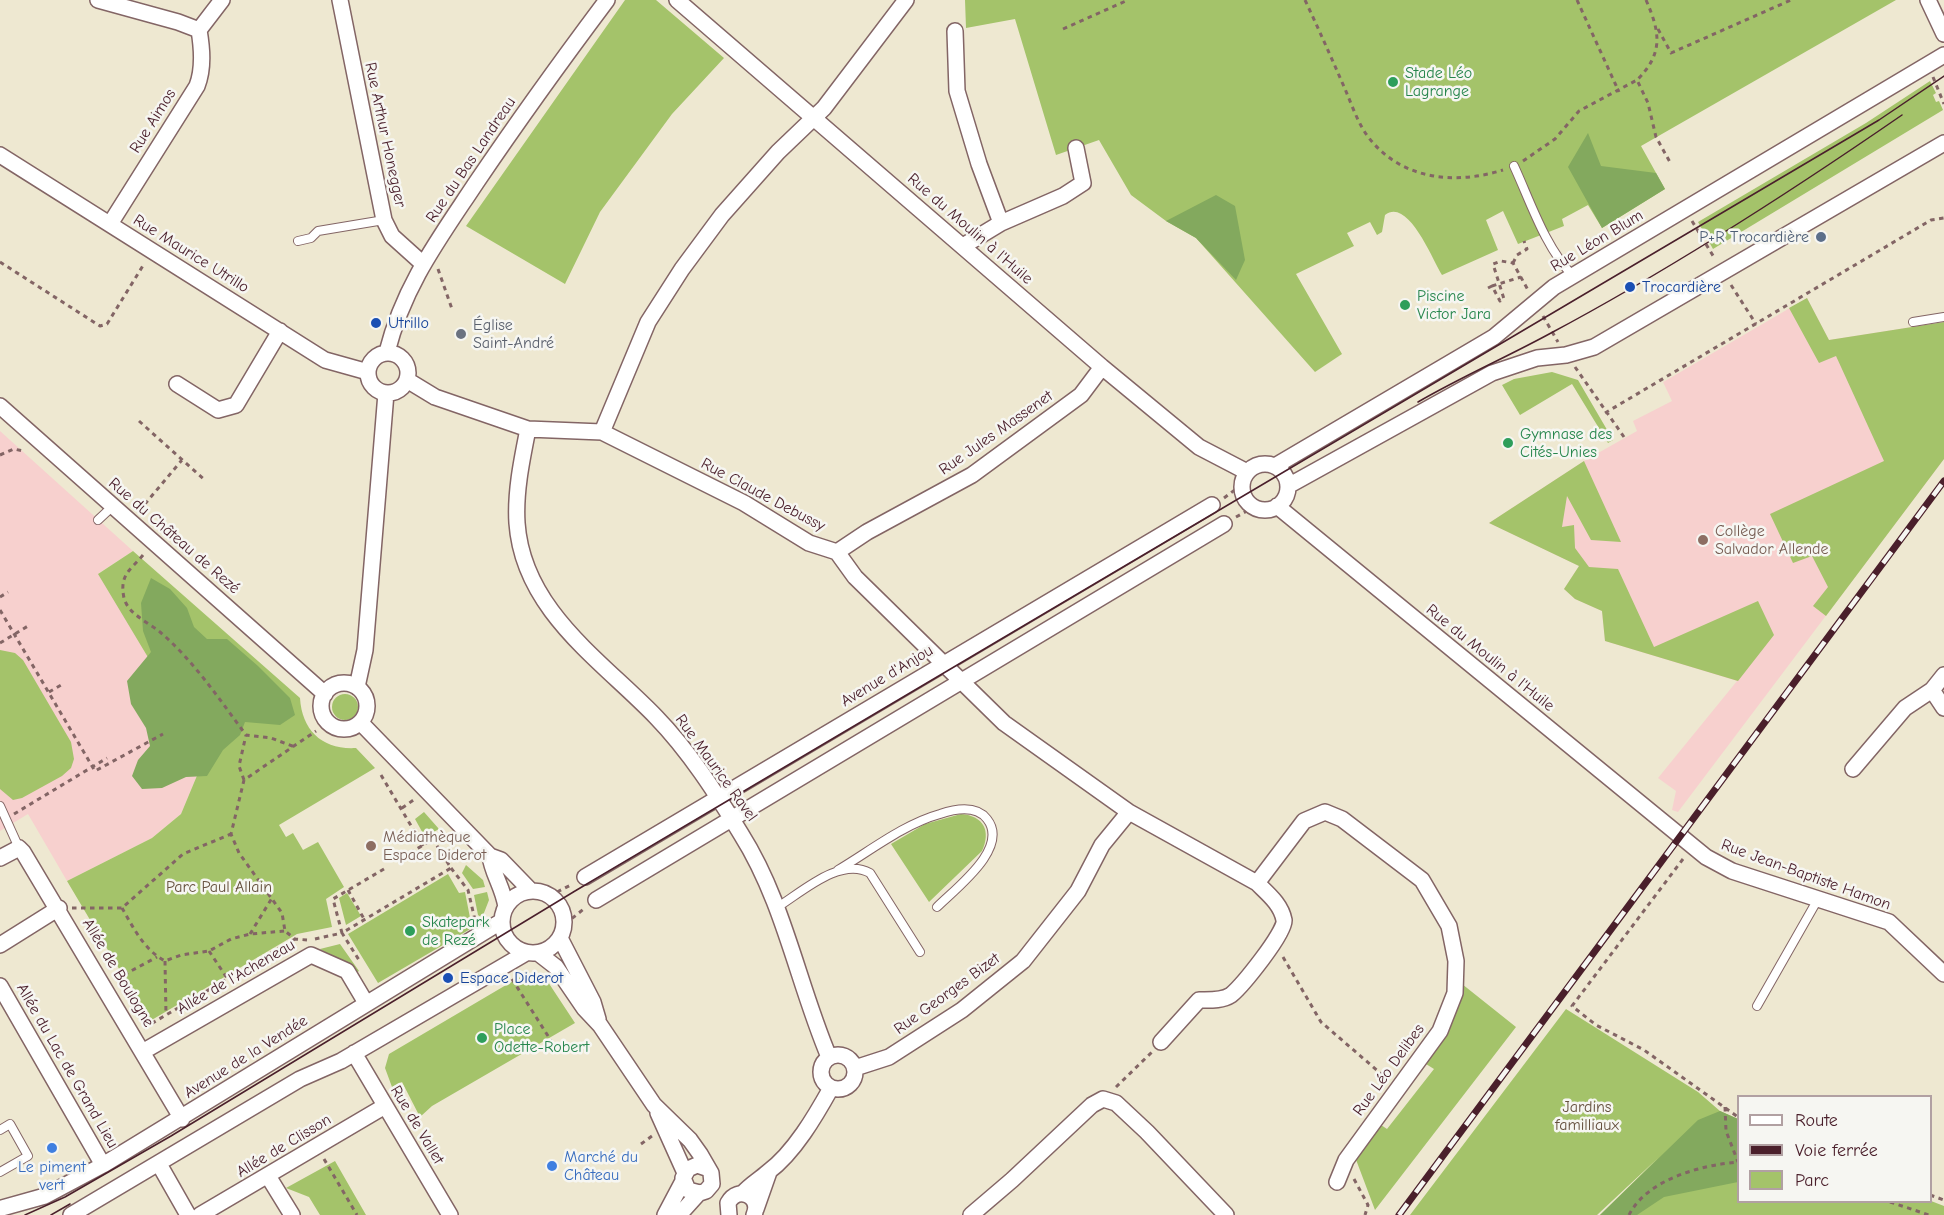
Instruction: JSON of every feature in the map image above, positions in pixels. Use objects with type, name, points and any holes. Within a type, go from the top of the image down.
[{"type":"street","points":[[98,0],[199,30],[222,0]]},
{"type":"street","name":"Rue Arthur Honegger","points":[[340,0],[384,220],[392,236],[429,264]]},
{"type":"street","name":"Rue du Bas Landreau","points":[[387,352],[398,316],[502,144],[607,0]]},
{"type":"street","name":"Rue du Moulin à l'Huile","points":[[677,0],[1102,367],[1199,447],[1245,478]]},
{"type":"street","points":[[602,432],[648,322],[682,269],[722,215],[778,152],[814,118],[906,0]]},
{"type":"street","points":[[1928,0],[1944,34]]},
{"type":"street","name":"Rue Aimos","points":[[110,224],[197,86],[201,66],[199,30]]},
{"type":"street","points":[[955,31],[957,91],[979,164],[1001,223]]},
{"type":"street","name":"Rue Léon Blum","points":[[1275,466],[1494,337],[1534,303],[1573,276],[1944,55]]},
{"type":"street","points":[[1288,486],[1492,373],[1537,358],[1566,355],[1594,346],[1724,273],[1944,143]]},
{"type":"street","points":[[963,246],[1001,223],[1063,196],[1083,183],[1076,147]]},
{"type":"street","name":"Rue Maurice Utrillo","points":[[0,155],[325,360],[368,372]]},
{"type":"street","points":[[177,384],[218,410],[236,405],[280,331]]},
{"type":"street","points":[[387,352],[405,361],[409,372],[407,380],[398,391],[386,393],[373,386],[368,372],[374,359],[387,352]]},
{"type":"street","name":"Rue Jules Massenet","points":[[837,552],[867,532],[972,475],[1081,395],[1102,367]]},
{"type":"street","name":"Rue Claude Debussy","points":[[407,380],[435,397],[528,429],[602,432],[744,503],[808,543],[837,552],[855,577],[1004,723],[1129,812]]},
{"type":"street","points":[[357,687],[365,650],[386,393]]},
{"type":"street","name":"Rue du Château de Rezé","points":[[0,406],[325,693]]},
{"type":"street","name":"Rue Maurice Ravel","points":[[528,429],[520,481],[517,522],[524,561],[533,583],[551,612],[670,733],[742,835],[776,908],[829,1057]]},
{"type":"street","points":[[1260,465],[1275,466],[1283,474],[1288,486],[1285,498],[1277,506],[1264,510],[1252,506],[1244,496],[1245,478],[1260,465]]},
{"type":"street","name":"Avenue d'Anjou","points":[[585,877],[943,663],[1221,502]]},
{"type":"street","name":"Rue du Moulin à l'Huile","points":[[1277,506],[1686,842]]},
{"type":"street","points":[[596,900],[1230,518]]},
{"type":"street","points":[[1853,769],[1905,708],[1932,690],[1944,675]]},
{"type":"street","points":[[340,684],[357,687],[364,694],[368,704],[361,723],[346,729],[330,725],[322,710],[325,693],[340,684]]},
{"type":"street","points":[[1932,690],[1944,708]]},
{"type":"street","points":[[361,723],[490,856],[501,860],[531,891],[549,896],[561,909],[562,932],[593,1002],[600,1025]]},
{"type":"street","points":[[1129,812],[1257,883],[1280,907],[1285,923],[1279,937],[1230,996],[1215,1000],[1199,1000],[1161,1042]]},
{"type":"street","name":"Rue Georges Bizet","points":[[855,1068],[889,1057],[962,1010],[1023,961],[1078,891],[1102,845],[1129,812]]},
{"type":"street","name":"Rue Léo Delibes","points":[[1257,883],[1304,821],[1325,812],[1342,819],[1422,880],[1449,926],[1456,960],[1455,993],[1440,1031],[1346,1160],[1337,1182]]},
{"type":"street","name":"Rue Jean-Baptiste Hamon","points":[[1686,842],[1732,871],[1889,922],[1944,974]]},
{"type":"street","points":[[0,858],[19,848]]},
{"type":"street","name":"Allée de Boulogne","points":[[19,848],[59,908],[182,1119]]},
{"type":"street","points":[[490,856],[491,864],[501,882],[503,931],[508,942],[556,967],[584,1008],[600,1025],[654,1105],[688,1190],[700,1193],[728,1211],[730,1199],[754,1180],[769,1172],[812,1122],[831,1088]]},
{"type":"street","points":[[504,914],[516,896],[531,891]]},
{"type":"street","points":[[0,945],[59,908]]},
{"type":"street","name":"Avenue de la Vendée","points":[[3,1210],[45,1196],[182,1119],[504,914]]},
{"type":"street","points":[[71,1215],[300,1079],[354,1053],[532,953],[551,948],[562,932]]},
{"type":"street","name":"Allée de l'Acheneau","points":[[144,1051],[311,955],[347,971],[366,1003]]},
{"type":"street","name":"Allée du Lac de Grand Lieu","points":[[0,986],[103,1165]]},
{"type":"street","name":"Rue de Vallet","points":[[354,1053],[450,1215]]},
{"type":"street","points":[[845,1056],[855,1068],[854,1081],[844,1089],[831,1088],[826,1085],[820,1073],[821,1067],[829,1057],[845,1056]]},
{"type":"street","points":[[970,1215],[1012,1180],[1092,1105],[1103,1099],[1116,1103],[1147,1132],[1226,1215]]},
{"type":"street","points":[[654,1105],[690,1140],[709,1173],[710,1188],[700,1193],[679,1215]]},
{"type":"street","name":"Allée de Clisson","points":[[200,1215],[385,1106]]},
{"type":"street","points":[[159,1164],[188,1215]]},
{"type":"street","points":[[665,1215],[684,1177],[697,1165],[740,1193],[751,1197],[755,1213]]},
{"type":"street","points":[[755,1213],[769,1172]]},
{"type":"street","points":[[268,1176],[292,1215]]},
{"type":"lane","points":[[1514,166],[1551,244],[1563,266],[1573,276]]},
{"type":"lane","points":[[298,241],[311,238],[318,231],[384,220]]},
{"type":"lane","points":[[1913,322],[1944,317]]},
{"type":"lane","points":[[98,520],[113,506]]},
{"type":"lane","points":[[0,806],[19,848]]},
{"type":"lane","points":[[776,908],[920,821],[959,810],[973,810],[983,814],[992,825],[994,837],[990,850],[937,907]]},
{"type":"lane","points":[[838,870],[862,869],[870,873],[920,952]]},
{"type":"lane","points":[[1757,1006],[1818,899]]},
{"type":"lane","points":[[0,1130],[10,1124],[28,1156],[0,1172]]},
{"type":"path","points":[[1063,29],[1128,0]]},
{"type":"path","points":[[1305,0],[1367,136],[1379,149],[1413,171],[1451,180],[1472,178],[1514,166],[1555,139],[1579,111],[1619,92],[1637,80],[1647,70],[1654,53],[1658,38],[1656,24]]},
{"type":"path","points":[[1577,0],[1619,92]]},
{"type":"path","points":[[1646,0],[1671,53],[1791,0]]},
{"type":"path","points":[[1929,64],[1944,104]]},
{"type":"path","points":[[1637,80],[1648,103],[1656,137],[1671,164]]},
{"type":"path","points":[[1686,209],[1756,324]]},
{"type":"path","points":[[1605,413],[1931,220],[1944,218]]},
{"type":"path","points":[[1513,263],[1517,255],[1527,249],[1524,241]]},
{"type":"path","points":[[0,262],[100,326],[107,324],[153,251]]},
{"type":"path","points":[[1513,263],[1501,261],[1493,264],[1499,284],[1503,299],[1500,301],[1490,287],[1499,284],[1521,277]]},
{"type":"path","points":[[1513,263],[1566,355],[1623,437]]},
{"type":"path","points":[[429,264],[452,309]]},
{"type":"path","points":[[139,420],[206,481]]},
{"type":"path","points":[[0,455],[14,449],[22,451]]},
{"type":"path","points":[[137,512],[182,460]]},
{"type":"path","points":[[1221,502],[1245,478]]},
{"type":"path","points":[[143,555],[127,569],[124,576],[124,597],[127,605],[161,633],[201,678],[246,735],[271,738],[295,747]]},
{"type":"path","points":[[0,597],[8,592]]},
{"type":"path","points":[[0,610],[95,771],[163,734]]},
{"type":"path","points":[[0,643],[28,626]]},
{"type":"path","points":[[49,692],[63,684]]},
{"type":"path","points":[[244,780],[316,731]]},
{"type":"path","points":[[246,735],[239,766],[244,780],[231,834],[239,853],[282,913],[285,930],[295,939]]},
{"type":"path","points":[[7,818],[106,758]]},
{"type":"path","points":[[381,775],[423,846]]},
{"type":"path","points":[[402,808],[413,802]]},
{"type":"path","points":[[410,853],[434,841],[447,830]]},
{"type":"path","points":[[81,907],[122,908],[183,854],[231,834]]},
{"type":"path","points":[[434,841],[468,890],[478,926]]},
{"type":"path","points":[[1686,842],[1573,1009],[1596,1025],[1644,1050],[1737,1116]]},
{"type":"path","points":[[384,869],[333,899],[342,933],[451,868]]},
{"type":"path","points":[[549,896],[585,877]]},
{"type":"path","points":[[348,890],[364,919]]},
{"type":"path","points":[[250,934],[272,898]]},
{"type":"path","points":[[562,932],[571,917],[596,900]]},
{"type":"path","points":[[122,908],[140,939],[157,957],[165,961],[182,955],[208,951],[231,939],[250,934],[285,930]]},
{"type":"path","points":[[133,1034],[295,939],[309,940]]},
{"type":"path","points":[[1271,947],[1280,952],[1321,1022],[1397,1087]]},
{"type":"path","points":[[208,951],[227,978]]},
{"type":"path","points":[[104,985],[157,957]]},
{"type":"path","points":[[165,961],[166,1015]]},
{"type":"path","points":[[510,977],[560,1055]]},
{"type":"path","points":[[1103,1099],[1161,1042]]},
{"type":"path","points":[[1725,1107],[1726,1131],[1737,1159]]},
{"type":"path","points":[[641,1144],[656,1134]]},
{"type":"path","points":[[317,1148],[357,1215]]},
{"type":"path","points":[[1346,1160],[1368,1205],[1365,1215]]},
{"type":"path","points":[[1629,1215],[1656,1187],[1682,1174],[1707,1165],[1737,1162]]},
{"type":"path","points":[[1893,1203],[1929,1215]]},
{"type":"shaded area","name":"Collège Salvador Allende","points":[[1807,298],[1829,340],[1944,322],[1944,459],[1678,812],[1672,810],[1676,791],[1658,778],[1737,681],[1605,641],[1602,611],[1575,599],[1564,589],[1579,566],[1489,523],[1584,461],[1637,431],[1633,421],[1672,401],[1663,382]]},
{"type":"shaded area","points":[[0,431],[133,551],[99,573],[206,754],[181,814],[152,838],[67,881],[28,814],[0,831]]},
{"type":"green space","points":[[625,0],[656,0],[724,58],[672,114],[600,212],[565,284],[466,226]]},
{"type":"green space","name":"Stade Léo Lagrange","points":[[965,0],[1896,0],[1641,146],[1665,189],[1602,228],[1588,205],[1562,219],[1564,226],[1518,244],[1503,211],[1486,220],[1498,250],[1442,275],[1418,232],[1402,215],[1394,212],[1385,215],[1382,232],[1377,235],[1370,222],[1347,233],[1354,246],[1296,274],[1342,354],[1315,372],[1196,238],[1166,221],[1131,195],[1099,140],[1056,155],[1015,19],[966,28]]},
{"type":"green space","points":[[1930,81],[1936,93],[1933,95],[1936,102],[1939,101],[1943,110],[1713,249],[1698,222],[1866,123]]},
{"type":"green space","points":[[1588,133],[1601,166],[1656,173],[1665,189],[1602,228],[1568,167]]},
{"type":"green space","points":[[1216,195],[1235,206],[1245,260],[1236,280],[1196,238],[1166,221]]},
{"type":"green space","points":[[1807,298],[1829,340],[1944,322],[1944,459],[1826,616],[1813,606],[1828,587],[1812,556],[1793,563],[1770,514],[1884,461],[1836,356],[1819,363],[1789,308]]},
{"type":"green space","points":[[1552,372],[1578,380],[1613,440],[1608,443],[1572,384],[1520,415],[1502,385],[1514,379]]},
{"type":"green space","points":[[1584,461],[1621,542],[1591,540],[1567,496],[1562,527],[1574,525],[1575,548],[1589,567],[1618,569],[1654,647],[1758,601],[1774,635],[1738,681],[1605,641],[1602,611],[1575,599],[1564,589],[1579,566],[1489,523]]},
{"type":"green space","name":"Parc Paul Allain","points":[[133,551],[300,698],[305,720],[316,736],[334,746],[356,748],[375,768],[279,825],[286,837],[293,833],[303,850],[318,842],[344,887],[326,899],[332,927],[297,934],[150,1021],[67,881],[152,838],[181,814],[206,754],[98,574]]},
{"type":"green space","points":[[151,578],[170,589],[187,608],[194,627],[207,639],[227,639],[258,666],[290,698],[295,715],[280,725],[245,722],[240,735],[223,750],[207,776],[186,777],[162,788],[142,789],[132,776],[138,760],[150,746],[146,728],[131,704],[127,681],[151,652],[143,631],[141,603]]},
{"type":"green space","points":[[0,650],[15,653],[23,660],[71,742],[74,759],[71,768],[62,776],[22,798],[13,800],[0,789]]},
{"type":"green space","points":[[345,694],[354,698],[358,707],[354,716],[345,720],[336,716],[332,707],[336,698]]},
{"type":"green space","points":[[424,812],[439,829],[425,837],[415,819]]},
{"type":"green space","points":[[961,814],[975,818],[984,826],[985,844],[982,851],[929,902],[891,844],[925,824]]},
{"type":"green space","points":[[466,865],[483,880],[485,887],[473,889],[462,873]]},
{"type":"green space","name":"Skatepark de Rezé","points":[[448,874],[459,893],[465,892],[472,928],[378,983],[348,934]]},
{"type":"green space","points":[[487,892],[489,900],[482,918],[478,915],[474,895]]},
{"type":"green space","points":[[347,893],[361,916],[346,925],[339,898]]},
{"type":"green space","points":[[340,944],[359,971],[354,974],[351,968],[320,949]]},
{"type":"green space","name":"Place Odette-Robert","points":[[531,974],[548,982],[575,1023],[432,1106],[420,1117],[402,1082],[392,1087],[385,1068],[389,1054],[518,978]]},
{"type":"green space","points":[[1462,984],[1516,1027],[1375,1210],[1355,1157],[1381,1125],[1387,1129],[1434,1069],[1426,1064],[1456,1011]]},
{"type":"green space","name":"Jardins familliaux","points":[[1566,1009],[1698,1092],[1720,1111],[1737,1119],[1737,1203],[1932,1201],[1944,1206],[1944,1215],[1600,1215],[1658,1158],[1597,1215],[1410,1215]]},
{"type":"green space","points":[[1720,1111],[1737,1119],[1737,1182],[1664,1197],[1637,1215],[1600,1215],[1698,1120]]},
{"type":"green space","points":[[335,1161],[366,1215],[320,1215],[309,1197],[286,1188]]},
{"type":"tram line","points":[[25,1215],[65,1197],[171,1136],[575,891],[1879,120],[1944,76]]},
{"type":"tram line","points":[[1418,402],[1551,333],[1686,256],[1817,173],[1902,115]]},
{"type":"tram line","points":[[51,1215],[70,1204]]},
{"type":"railway","points":[[1399,1215],[1944,481]]},
{"type":"place","name":"Stade Léo Lagrange","points":[[1393,82]]},
{"type":"place","name":"P+R Trocardière","points":[[1821,237]]},
{"type":"place","name":"Trocardière","points":[[1630,287]]},
{"type":"place","name":"Piscine Victor Jara","points":[[1405,305]]},
{"type":"place","name":"Utrillo","points":[[376,323]]},
{"type":"place","name":"Église Saint-André","points":[[461,334]]},
{"type":"place","name":"Gymnase des Cités-Unies","points":[[1508,443]]},
{"type":"place","name":"Collège Salvador Allende","points":[[1703,540]]},
{"type":"place","name":"Médiathèque Espace Diderot","points":[[371,846]]},
{"type":"place","name":"Skatepark de Rezé","points":[[410,931]]},
{"type":"place","name":"Espace Diderot","points":[[448,978]]},
{"type":"place","name":"Place Odette-Robert","points":[[482,1038]]},
{"type":"place","name":"Le piment vert","points":[[52,1148]]},
{"type":"place","name":"Marché du Château","points":[[552,1166]]}]
